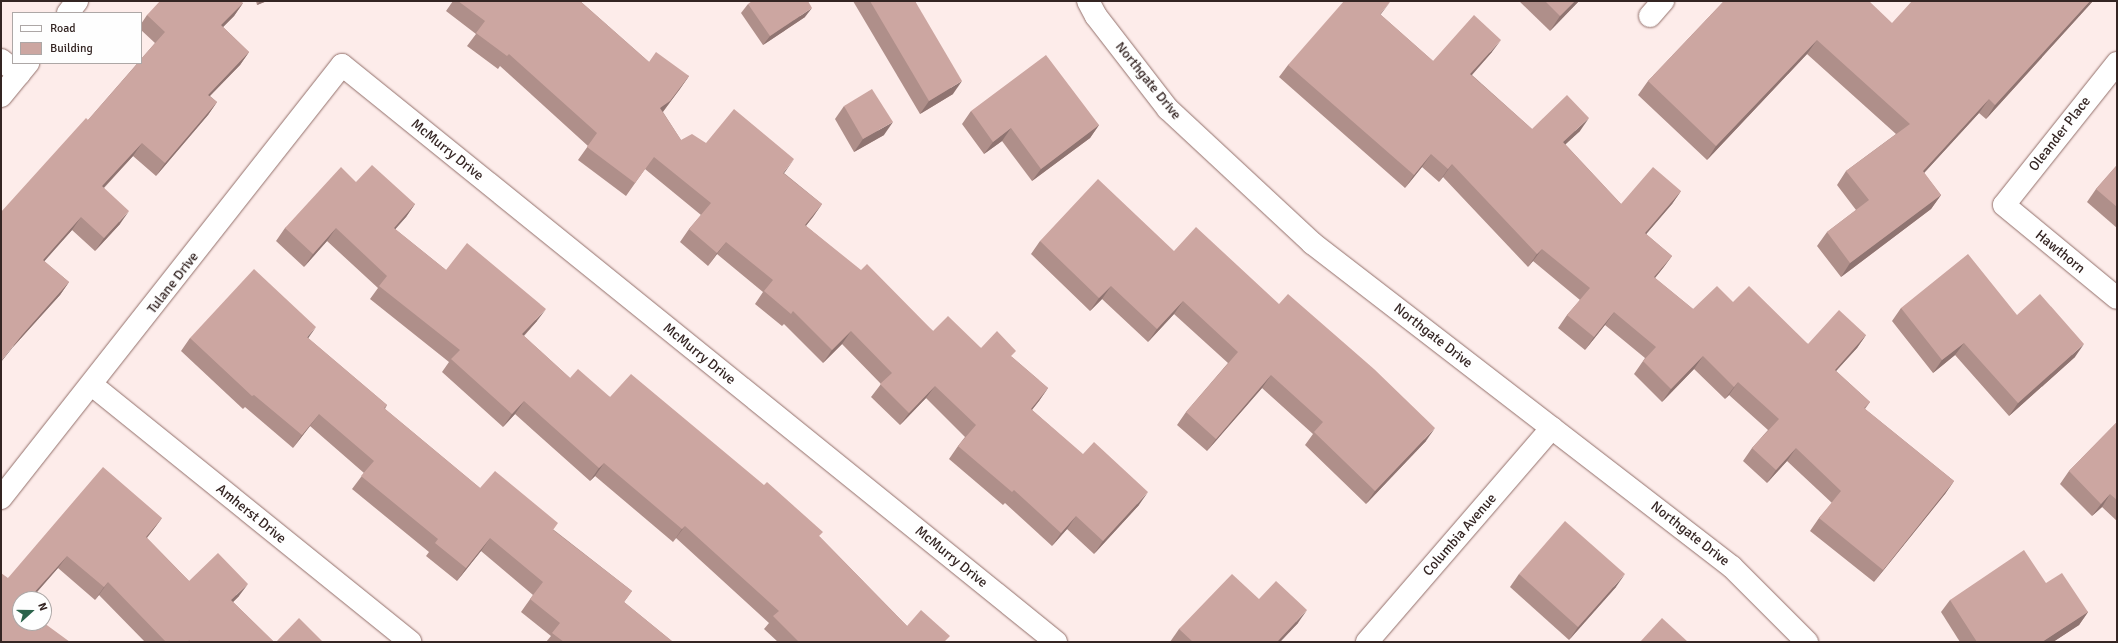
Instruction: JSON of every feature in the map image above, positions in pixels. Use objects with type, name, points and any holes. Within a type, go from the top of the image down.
[{"type":"street","points":[[69,12],[77,1]]},
{"type":"street","name":"Northgate Drive","points":[[1088,1],[1096,16],[1168,109],[1312,243],[1732,567],[1807,642]]},
{"type":"street","points":[[1,60],[12,64]]},
{"type":"street","name":"Oleander Place","points":[[2004,205],[2117,63]]},
{"type":"street","points":[[1,96],[24,68],[12,64]]},
{"type":"street","name":"Tulane Drive","points":[[1,498],[92,385],[342,65]]},
{"type":"street","name":"McMurry Drive","points":[[342,65],[1056,642]]},
{"type":"street","name":"Hawthorn","points":[[2004,205],[2117,298]]},
{"type":"street","name":"Amherst Drive","points":[[92,385],[410,642]]},
{"type":"street","name":"Columbia Avenue","points":[[1367,642],[1552,428]]},
{"type":"building","points":[[160,1],[241,1],[243,3],[221,25],[249,52],[208,95],[217,102],[165,163],[142,143],[102,186],[129,211],[104,238],[81,217],[43,260],[69,282],[1,361],[1,212],[86,118],[88,120],[137,64],[142,64],[142,58],[165,32],[147,15]]},
{"type":"building","points":[[458,1],[580,1],[649,62],[656,52],[689,76],[670,101],[660,108],[681,140],[692,134],[706,143],[734,109],[794,159],[783,173],[822,204],[805,225],[861,270],[867,264],[933,331],[948,316],[981,348],[997,331],[1016,351],[1011,356],[1048,388],[1031,409],[1083,454],[1094,442],[1148,492],[1103,541],[1076,516],[1061,533],[1014,490],[1012,492],[958,446],[976,425],[935,386],[909,413],[880,384],[892,373],[851,331],[832,350],[793,311],[791,314],[764,291],[773,280],[726,242],[717,253],[689,229],[711,203],[654,157],[635,183],[587,147],[597,133],[509,54],[507,56],[476,33],[485,21]]},
{"type":"building","points":[[752,1],[808,1],[812,8],[770,36],[748,4]]},
{"type":"building","points":[[870,1],[915,1],[962,81],[929,101]]},
{"type":"building","points":[[1344,1],[1390,1],[1380,14],[1433,61],[1474,15],[1501,40],[1470,74],[1532,129],[1567,95],[1589,118],[1563,142],[1621,204],[1653,167],[1681,191],[1645,233],[1672,256],[1654,277],[1693,309],[1717,286],[1733,302],[1749,286],[1808,344],[1839,310],[1866,335],[1835,370],[1870,402],[1864,408],[1954,481],[1883,570],[1819,518],[1841,491],[1796,448],[1776,470],[1752,448],[1779,419],[1738,382],[1734,387],[1703,356],[1671,389],[1643,361],[1656,347],[1614,312],[1594,337],[1567,315],[1590,288],[1542,249],[1537,254],[1452,164],[1448,169],[1431,154],[1414,175],[1288,65]]},
{"type":"building","points":[[1545,1],[1575,1],[1560,16]]},
{"type":"building","points":[[1724,1],[1869,1],[1892,23],[1912,1],[2090,1],[1995,105],[1989,99],[1923,171],[1941,195],[1850,263],[1827,232],[1869,200],[1846,171],[1910,124],[1817,40],[1716,146],[1648,81]]},
{"type":"building","points":[[1046,55],[1099,125],[1041,169],[1011,128],[993,142],[971,111]]},
{"type":"building","points":[[872,89],[893,122],[863,139],[844,106]]},
{"type":"building","points":[[372,165],[415,204],[394,228],[446,270],[467,243],[546,309],[522,334],[570,378],[578,369],[610,397],[631,374],[764,485],[767,482],[823,532],[819,536],[907,626],[921,610],[950,636],[944,642],[799,642],[773,616],[779,611],[685,526],[682,529],[604,463],[599,468],[524,401],[512,414],[451,359],[460,350],[379,286],[387,276],[336,228],[313,254],[285,228],[341,167],[356,182]]},
{"type":"building","points":[[2117,165],[2117,207],[2096,189]]},
{"type":"building","points":[[1098,179],[1174,251],[1196,227],[1279,304],[1288,294],[1374,369],[1435,428],[1375,491],[1314,432],[1323,422],[1271,375],[1216,439],[1186,412],[1238,352],[1183,301],[1157,329],[1111,286],[1099,298],[1040,241]]},
{"type":"building","points":[[1968,254],[2017,315],[2040,294],[2084,344],[2018,403],[1964,343],[1942,360],[1901,308]]},
{"type":"building","points":[[254,269],[316,327],[307,337],[387,405],[384,408],[480,488],[495,471],[558,523],[553,530],[632,591],[624,602],[673,642],[564,642],[552,633],[560,623],[530,599],[543,582],[490,538],[466,568],[435,543],[438,539],[361,476],[374,461],[319,414],[302,435],[254,395],[252,396],[190,338]]},
{"type":"building","points":[[2117,422],[2117,500],[2110,494],[2101,504],[2069,471]]},
{"type":"building","points":[[103,467],[162,518],[146,537],[189,581],[218,553],[248,584],[231,600],[274,642],[191,642],[189,640],[188,642],[166,642],[108,582],[104,587],[67,556],[36,591],[12,591],[12,631],[52,631],[52,629],[70,642],[1,642],[1,573],[8,578]]},
{"type":"building","points":[[1565,521],[1625,574],[1578,627],[1519,574]]},
{"type":"building","points":[[2024,550],[2046,583],[2062,573],[2088,612],[2042,642],[1977,642],[1950,600]]},
{"type":"building","points":[[1232,574],[1259,599],[1276,581],[1307,610],[1277,642],[1193,642],[1179,629]]},
{"type":"building","points":[[299,618],[323,642],[276,642]]},
{"type":"building","points":[[1662,618],[1688,642],[1640,642]]}]
